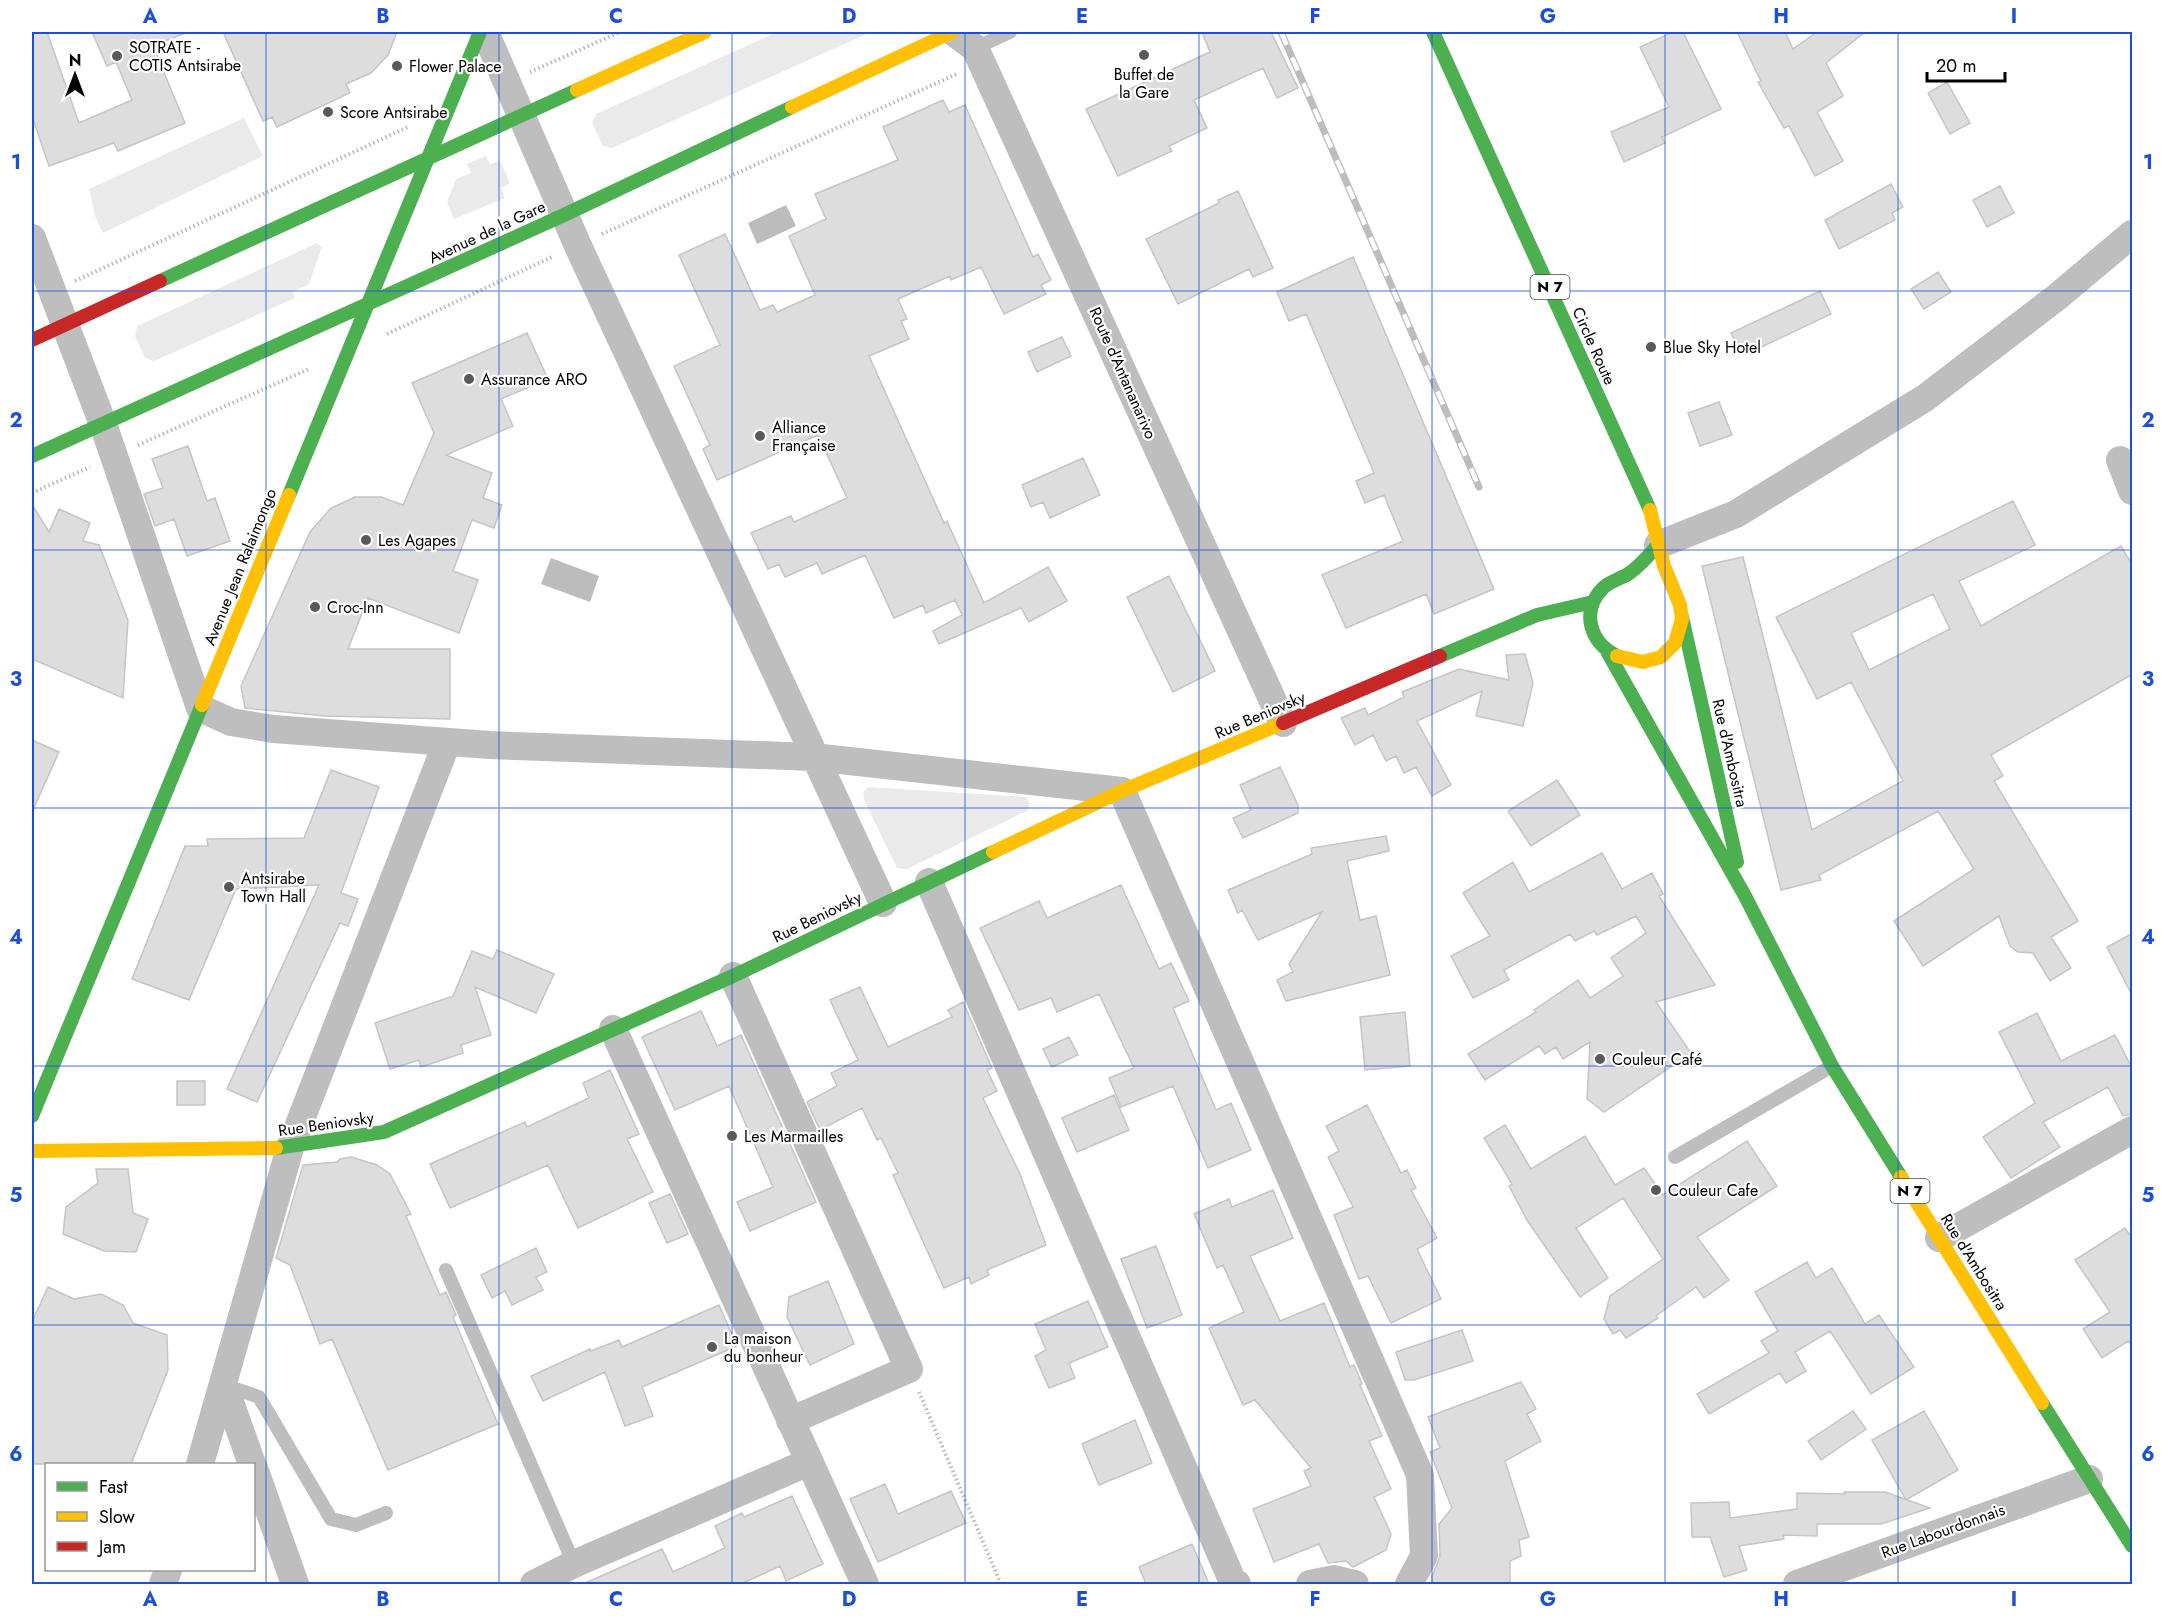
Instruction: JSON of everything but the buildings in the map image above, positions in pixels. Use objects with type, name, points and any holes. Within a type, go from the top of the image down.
[{"type":"street","name":"Avenue Jean Ralaimongo","points":[[32,1116],[425,160],[480,32]]},
{"type":"street","points":[[485,32],[578,246],[813,757],[883,903]]},
{"type":"street","points":[[32,340],[705,32]]},
{"type":"street","name":"Circle Route","points":[[1433,32],[1649,506],[1658,545]]},
{"type":"street","name":"Avenue de la Gare","points":[[32,456],[564,214],[965,43]]},
{"type":"street","name":"Route d'Antananarivo","points":[[965,43],[1283,723]]},
{"type":"street","points":[[1593,602],[1607,582],[1631,572],[1658,545],[1736,514],[1924,398],[2057,297],[2133,234]]},
{"type":"street","points":[[32,238],[63,325],[103,424],[200,708],[231,722],[273,729],[447,741],[813,757],[1122,791],[1420,1475],[1424,1556],[1409,1584]]},
{"type":"street","points":[[2120,460],[2133,491]]},
{"type":"street","name":"N 7","points":[[1658,545],[1671,587],[1679,601],[1682,617]]},
{"type":"street","points":[[1631,572],[1652,575],[1671,587]]},
{"type":"street","name":"N 7","points":[[1593,602],[1590,621],[1596,639],[1608,653]]},
{"type":"street","name":"Rue Beniovsky","points":[[32,1151],[290,1148],[384,1132],[733,975],[1122,791],[1537,615],[1593,602]]},
{"type":"street","points":[[1608,653],[1626,662],[1647,662],[1665,653],[1678,637],[1682,617]]},
{"type":"street","name":"Rue d'Ambositra","points":[[1682,617],[1745,896]]},
{"type":"street","name":"Rue d'Ambositra","points":[[1608,653],[1745,896],[1832,1066],[2133,1546]]},
{"type":"street","points":[[200,1463],[290,1148],[447,741]]},
{"type":"street","points":[[929,882],[1232,1580],[1238,1584]]},
{"type":"street","points":[[733,975],[909,1369],[790,1421]]},
{"type":"street","points":[[614,1029],[865,1584]]},
{"type":"street","points":[[1939,1238],[2133,1130]]},
{"type":"street","points":[[224,1385],[252,1463]]},
{"type":"street","points":[[534,1584],[579,1574],[809,1462]]},
{"type":"street","points":[[255,1472],[295,1584]]},
{"type":"street","name":"Rue Labourdonnais","points":[[1797,1584],[2089,1479]]},
{"type":"street","points":[[1310,1584],[1334,1579],[1355,1584]]},
{"type":"lane","points":[[965,43],[1010,32]]},
{"type":"lane","points":[[1675,1157],[1832,1066]]},
{"type":"lane","points":[[446,1270],[579,1574]]},
{"type":"lane","points":[[224,1385],[259,1397],[331,1519],[356,1525],[386,1513]]},
{"type":"path","points":[[508,83],[620,32]]},
{"type":"path","points":[[386,334],[578,246],[965,43]]},
{"type":"path","points":[[51,292],[448,108]]},
{"type":"path","points":[[32,493],[282,379],[346,354]]},
{"type":"path","points":[[909,1369],[1001,1584]]},
{"type":"shaded area","points":[[777,32],[871,32],[612,148],[603,146],[592,123],[596,114]]},
{"type":"shaded area","points":[[244,118],[263,156],[103,233],[95,216],[89,189]]},
{"type":"shaded area","points":[[486,156],[490,164],[500,161],[510,183],[501,188],[505,198],[454,219],[447,202],[456,179],[471,173],[467,164]]},
{"type":"shaded area","points":[[786,205],[796,226],[757,244],[748,223]]},
{"type":"shaded area","points":[[317,243],[322,247],[309,284],[293,292],[295,298],[154,361],[145,358],[135,336],[137,326]]},
{"type":"shaded area","points":[[551,558],[599,576],[590,602],[541,584]]},
{"type":"shaded area","points":[[868,787],[1026,797],[1030,804],[1027,811],[907,869],[897,868],[864,800],[863,793]]},
{"type":"railway","points":[[1281,32],[1479,487]]},
{"type":"traffic: fast","points":[[289,495],[480,32]]},
{"type":"traffic: fast","points":[[1433,32],[1650,510]]},
{"type":"traffic: fast","points":[[160,281],[577,90]]},
{"type":"traffic: fast","points":[[32,456],[564,215],[792,107]]},
{"type":"traffic: fast","points":[[1617,656],[1600,643],[1595,635],[1591,626],[1592,606],[1603,588],[1632,571],[1658,545]]},
{"type":"traffic: fast","points":[[1440,656],[1537,615],[1593,602]]},
{"type":"traffic: fast","points":[[1682,617],[1737,862]]},
{"type":"traffic: fast","points":[[1608,653],[1745,896],[1832,1066],[1901,1177]]},
{"type":"traffic: fast","points":[[32,1116],[202,705]]},
{"type":"traffic: fast","points":[[276,1148],[384,1132],[733,976],[993,852]]},
{"type":"traffic: fast","points":[[2042,1403],[2132,1546]]},
{"type":"traffic: slow","points":[[577,90],[705,32]]},
{"type":"traffic: slow","points":[[792,107],[952,32]]},
{"type":"traffic: slow","points":[[202,705],[289,495]]},
{"type":"traffic: slow","points":[[1617,656],[1643,662],[1661,657],[1675,643],[1682,619],[1680,605],[1664,566],[1650,510]]},
{"type":"traffic: slow","points":[[993,852],[1122,791],[1283,723]]},
{"type":"traffic: slow","points":[[32,1151],[276,1148]]},
{"type":"traffic: slow","points":[[1901,1177],[2042,1403]]},
{"type":"traffic: jam","points":[[32,340],[160,281]]},
{"type":"traffic: jam","points":[[1283,723],[1440,656]]},
{"type":"place","name":"Buffet de la Gare","points":[[1144,55]]},
{"type":"place","name":"SOTRATE - COTIS Antsirabe","points":[[117,56]]},
{"type":"place","name":"Flower Palace","points":[[397,66]]},
{"type":"place","name":"Score Antsirabe","points":[[328,112]]},
{"type":"place","name":"Blue Sky Hotel","points":[[1651,347]]},
{"type":"place","name":"Assurance ARO","points":[[469,379]]},
{"type":"place","name":"Alliance Française","points":[[760,436]]},
{"type":"place","name":"Les Agapes","points":[[366,540]]},
{"type":"place","name":"Croc-Inn","points":[[315,607]]},
{"type":"place","name":"Antsirabe Town Hall","points":[[229,887]]},
{"type":"place","name":"Couleur Café","points":[[1600,1059]]},
{"type":"place","name":"Les Marmailles","points":[[732,1136]]},
{"type":"place","name":"Couleur Cafe","points":[[1656,1190]]},
{"type":"place","name":"La maison du bonheur","points":[[712,1347]]}]
